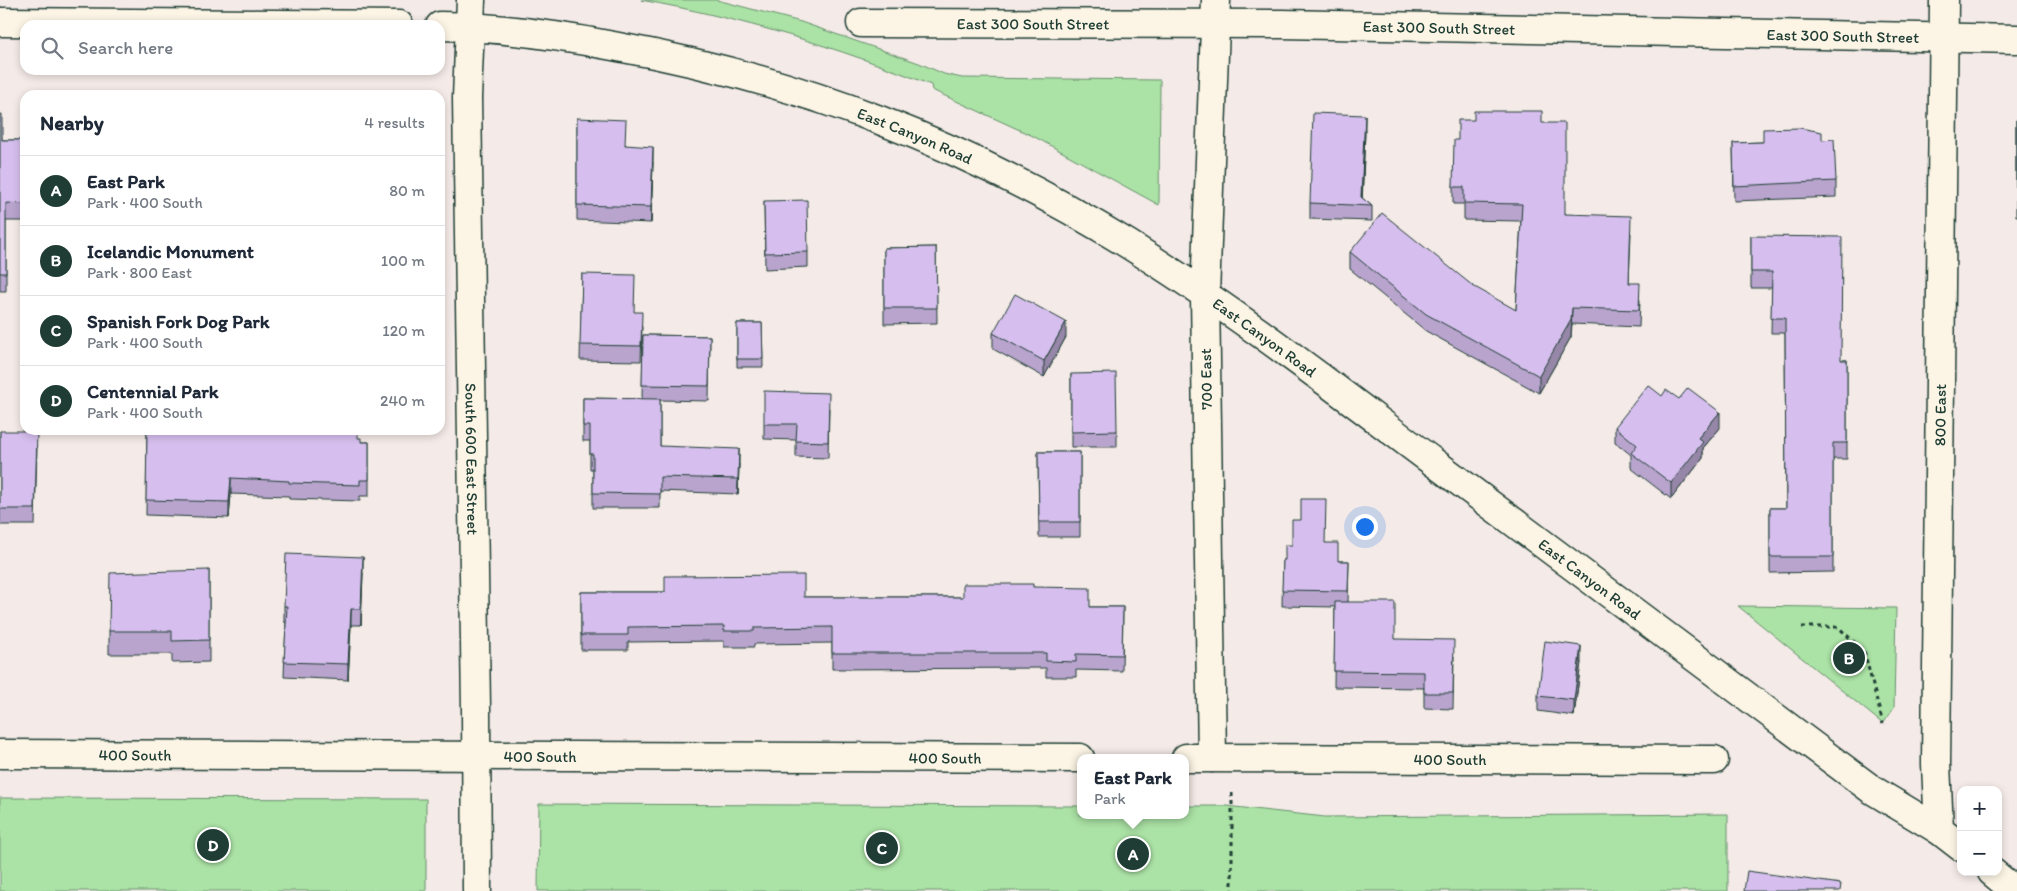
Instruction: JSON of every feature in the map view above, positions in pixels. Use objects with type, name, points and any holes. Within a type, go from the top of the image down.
[{"type":"street","name":"South 600 East Street","points":[[471,0],[467,98],[477,756],[477,891]]},
{"type":"street","name":"800 East","points":[[1938,830],[1936,764],[1944,0]]},
{"type":"street","name":"East 300 South Street","points":[[861,23],[1215,12],[2017,39]]},
{"type":"street","name":"700 East","points":[[1199,758],[1205,295],[1215,12]]},
{"type":"street","points":[[0,22],[20,22]]},
{"type":"street","name":"East Canyon Road","points":[[445,26],[544,34],[651,52],[798,90],[860,111],[925,137],[987,165],[1045,196],[1126,243],[1205,295],[1296,360],[1871,789],[1938,830],[1957,844]]},
{"type":"street","name":"400 South","points":[[0,754],[1077,758]]},
{"type":"street","name":"400 South","points":[[1199,758],[1714,760]]},
{"type":"street","points":[[1997,876],[2015,891]]},
{"type":"path","points":[[1802,627],[1838,627],[1864,651],[1883,724]]},
{"type":"path","points":[[1232,793],[1232,891]]},
{"type":"green space","points":[[641,0],[717,0],[801,22],[919,63],[944,74],[962,78],[1160,80],[1159,205],[1033,136],[932,90],[931,85],[896,71],[788,35],[678,7]]},
{"type":"green space","points":[[1738,606],[1896,608],[1894,708],[1883,724]]},
{"type":"green space","points":[[0,798],[426,799],[426,891],[0,891]]},
{"type":"green space","points":[[539,804],[1077,806],[1077,819],[1189,819],[1189,806],[1226,806],[1325,817],[1728,814],[1728,891],[538,891]]},
{"type":"building","points":[[1474,111],[1542,111],[1542,123],[1565,123],[1565,214],[1631,216],[1629,283],[1640,283],[1639,310],[1572,308],[1571,320],[1539,376],[1426,314],[1350,252],[1382,213],[1473,286],[1516,310],[1522,204],[1464,203],[1464,187],[1453,187],[1454,140],[1458,140],[1458,120],[1474,120]]},
{"type":"building","points":[[1313,113],[1365,115],[1361,197],[1372,206],[1310,203]]},
{"type":"building","points":[[0,114],[2,114],[2,140],[20,140],[20,204],[6,203],[6,273],[0,273]]},
{"type":"building","points":[[577,118],[626,120],[625,145],[653,147],[651,207],[577,205]]},
{"type":"building","points":[[2017,120],[2017,194],[2016,194]]},
{"type":"building","points":[[1800,128],[1822,132],[1822,140],[1834,139],[1836,181],[1734,186],[1733,143],[1763,142],[1763,129]]},
{"type":"building","points":[[807,200],[808,252],[765,253],[764,201]]},
{"type":"building","points":[[1751,236],[1842,237],[1841,360],[1847,360],[1847,443],[1833,443],[1833,557],[1770,557],[1770,508],[1786,508],[1785,318],[1771,318],[1772,272],[1751,272]]},
{"type":"building","points":[[936,247],[937,308],[884,308],[884,248]]},
{"type":"building","points":[[582,274],[635,275],[634,312],[642,312],[641,346],[580,345]]},
{"type":"building","points":[[1015,294],[1066,322],[1044,361],[993,333]]},
{"type":"building","points":[[737,323],[762,323],[763,359],[737,359]]},
{"type":"building","points":[[643,335],[710,336],[709,386],[642,385]]},
{"type":"building","points":[[1116,373],[1117,431],[1071,432],[1071,374]]},
{"type":"building","points":[[1648,385],[1662,396],[1666,390],[1679,399],[1688,388],[1720,412],[1698,438],[1703,442],[1671,483],[1631,453],[1637,445],[1615,427]]},
{"type":"building","points":[[764,391],[829,393],[828,442],[796,441],[797,424],[764,424]]},
{"type":"building","points":[[583,398],[660,399],[660,446],[739,449],[738,479],[660,477],[660,494],[593,493],[593,454],[590,454],[590,426],[583,426]]},
{"type":"building","points":[[0,431],[20,431],[20,435],[37,435],[35,509],[0,509]]},
{"type":"building","points":[[147,435],[358,435],[358,438],[361,438],[361,442],[369,442],[369,480],[360,480],[360,485],[289,483],[289,481],[231,478],[229,502],[146,500]]},
{"type":"building","points":[[1038,452],[1080,452],[1080,522],[1039,522]]},
{"type":"building","points":[[1301,499],[1326,499],[1325,543],[1338,543],[1338,561],[1349,561],[1348,591],[1282,590],[1285,545],[1292,545],[1292,520],[1301,520]]},
{"type":"building","points":[[286,554],[363,557],[361,609],[351,609],[348,664],[284,662],[287,606],[284,606]]},
{"type":"building","points":[[209,570],[209,640],[172,641],[172,631],[109,631],[110,573]]},
{"type":"building","points":[[804,575],[804,597],[963,597],[963,584],[1033,584],[1033,587],[1090,588],[1090,607],[1123,607],[1122,655],[1076,654],[1076,662],[1046,661],[1046,653],[832,653],[832,627],[754,628],[754,631],[724,631],[724,626],[628,627],[628,635],[581,635],[581,592],[665,592],[665,576]]},
{"type":"building","points":[[1335,602],[1395,602],[1395,639],[1454,640],[1453,693],[1424,693],[1424,672],[1334,671]]},
{"type":"building","points":[[1545,641],[1581,646],[1574,700],[1538,696]]},
{"type":"building","points":[[1747,871],[1841,884],[1840,891],[1744,891]]},
{"type":"place","name":"Icelandic Monument","points":[[1849,658]]},
{"type":"place","name":"Centennial Park","points":[[213,845]]},
{"type":"place","name":"Spanish Fork Dog Park","points":[[882,848]]},
{"type":"place","name":"East Park","points":[[1133,854]]}]
